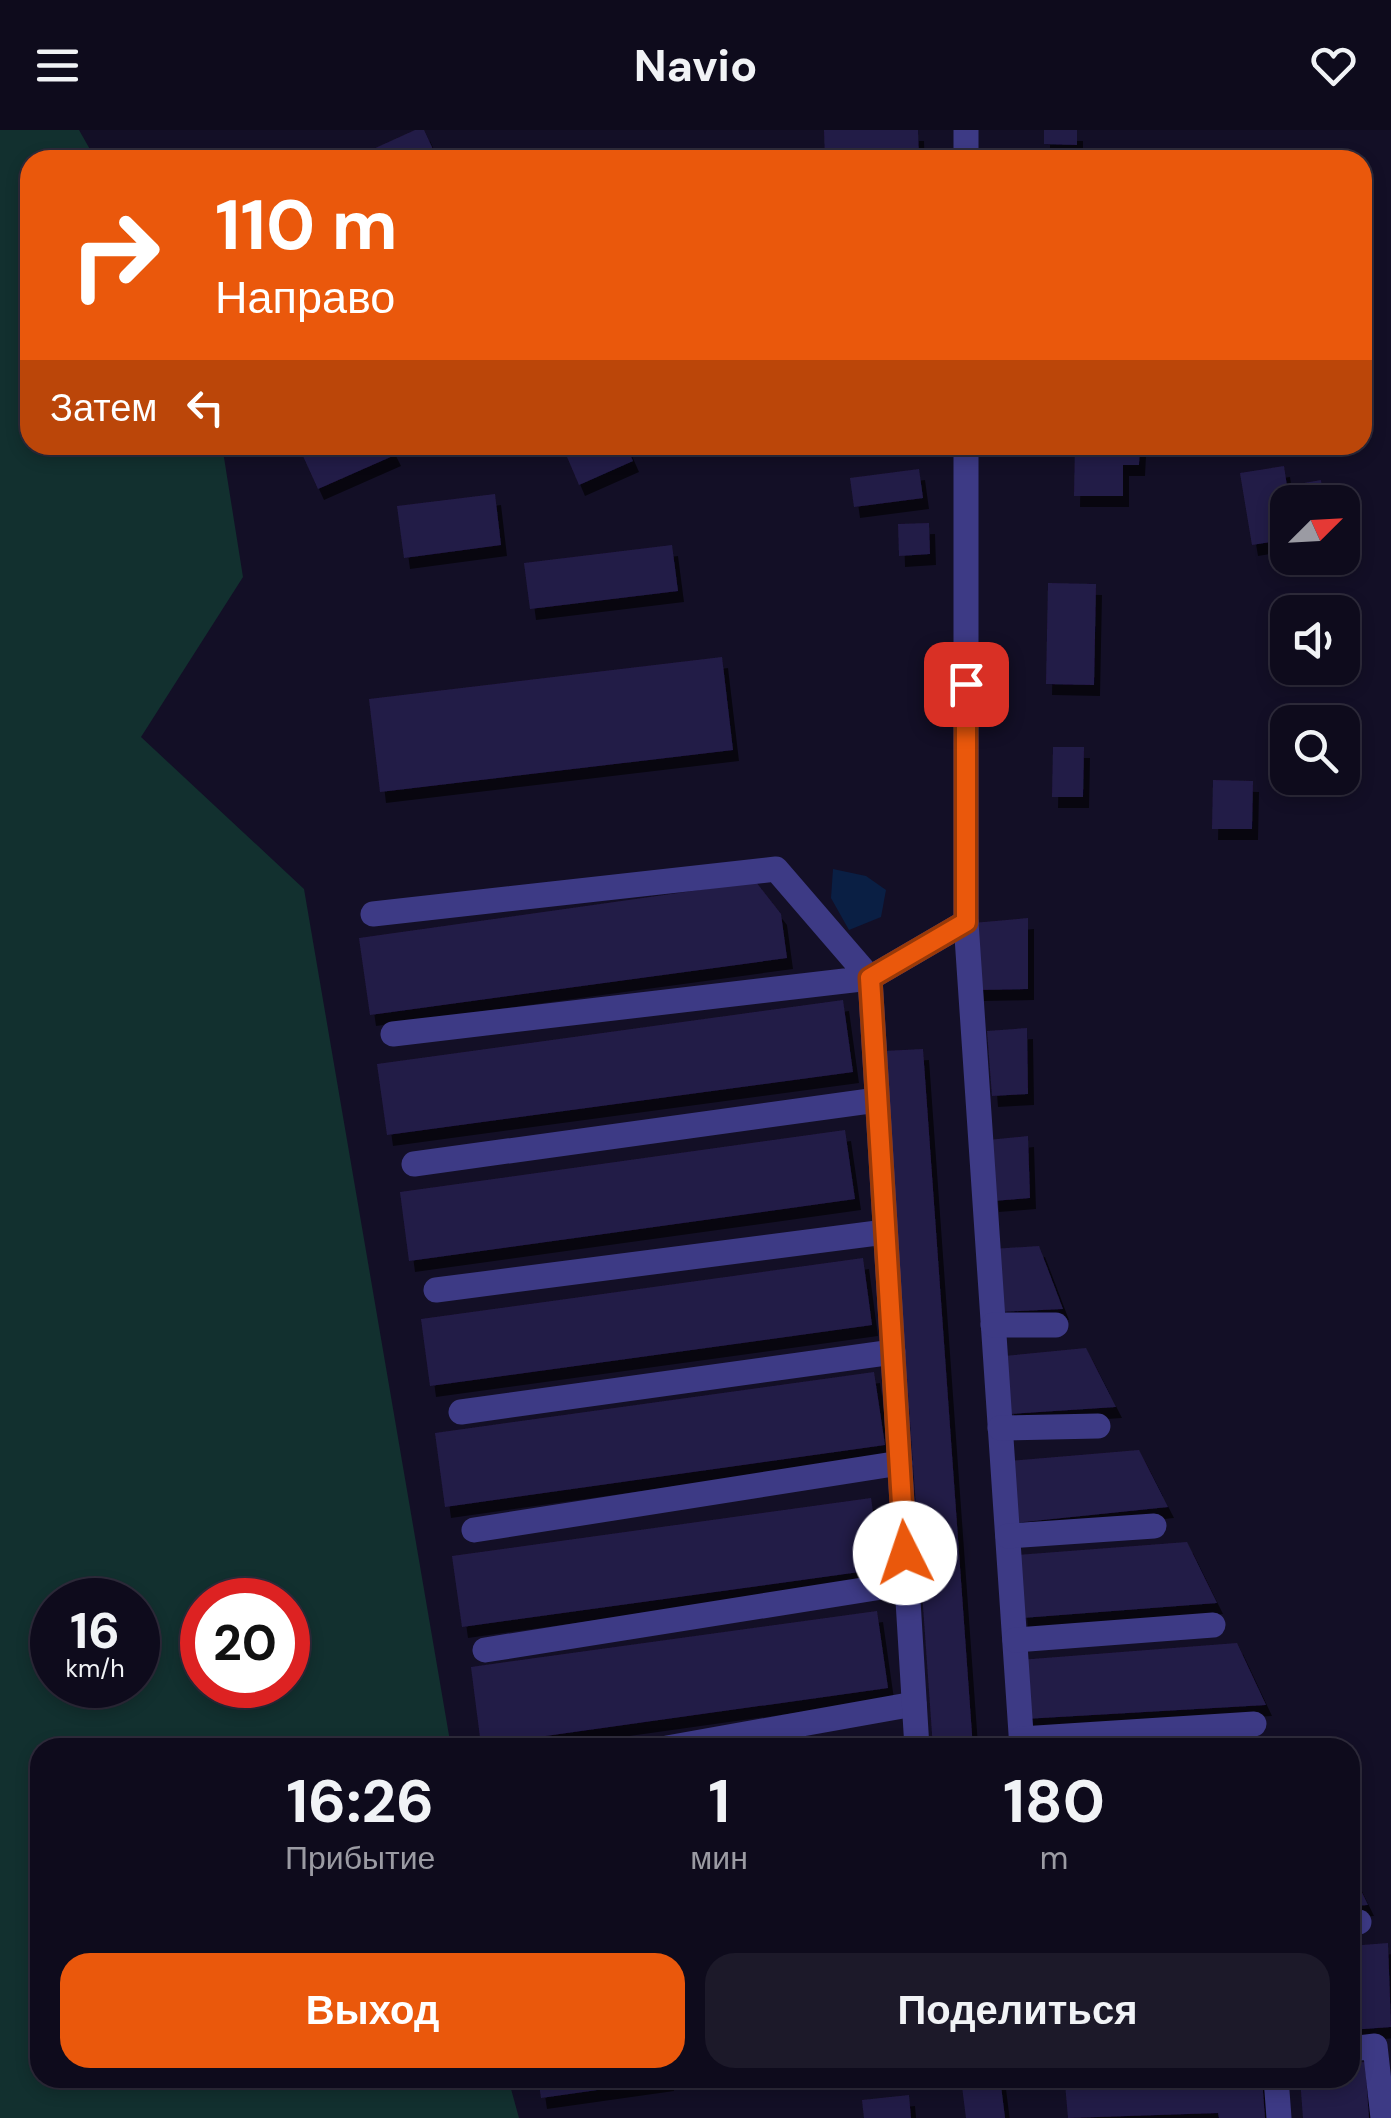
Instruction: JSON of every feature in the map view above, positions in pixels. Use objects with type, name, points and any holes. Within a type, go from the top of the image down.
[{"type":"street","points":[[966,455],[966,922],[998,1216],[993,1325],[1021,1738]]},
{"type":"street","points":[[373,914],[776,869],[870,978],[916,1738]]},
{"type":"street","points":[[393,1034],[870,978],[966,922]]},
{"type":"street","points":[[414,1164],[877,1100]]},
{"type":"street","points":[[436,1290],[885,1232]]},
{"type":"street","points":[[993,1325],[1056,1325]]},
{"type":"street","points":[[461,1412],[893,1352]]},
{"type":"street","points":[[1000,1428],[1098,1426]]},
{"type":"street","points":[[474,1530],[900,1463]]},
{"type":"street","points":[[1008,1536],[1154,1526]]},
{"type":"street","points":[[485,1650],[907,1583]]},
{"type":"street","points":[[1014,1640],[1212,1626]]},
{"type":"street","points":[[723,1738],[914,1704]]},
{"type":"street","points":[[1091,1738],[1254,1724]]},
{"type":"street","points":[[1360,2048],[1375,2046],[1383,2118]]},
{"type":"street","points":[[1277,2088],[1279,2118]]},
{"type":"green space","points":[[0,130],[79,130],[90,150],[20,150],[20,455],[224,455],[243,577],[141,737],[304,889],[449,1738],[30,1738],[30,2088],[511,2088],[519,2118],[0,2118]]},
{"type":"water","points":[[833,869],[866,876],[886,890],[881,917],[849,930],[831,898]]},
{"type":"building","points":[[415,130],[424,130],[433,150],[371,150]]},
{"type":"building","points":[[824,130],[918,130],[919,150],[825,150]]},
{"type":"building","points":[[1044,130],[1077,130],[1077,145],[1044,144]]},
{"type":"building","points":[[303,455],[395,455],[318,489]]},
{"type":"building","points":[[566,455],[630,455],[633,461],[579,485]]},
{"type":"building","points":[[1075,455],[1140,455],[1139,465],[1123,465],[1123,496],[1074,496]]},
{"type":"building","points":[[1284,466],[1287,485],[1270,485],[1270,542],[1252,545],[1240,473]]},
{"type":"building","points":[[919,469],[923,498],[854,507],[850,478]]},
{"type":"building","points":[[1321,480],[1322,485],[1293,485]]},
{"type":"building","points":[[495,494],[501,545],[404,558],[397,506]]},
{"type":"building","points":[[929,523],[930,554],[899,556],[898,524]]},
{"type":"building","points":[[672,545],[678,591],[530,609],[524,563]]},
{"type":"building","points":[[1048,583],[1096,584],[1094,685],[1046,684]]},
{"type":"building","points":[[722,657],[733,750],[380,792],[369,699]]},
{"type":"building","points":[[1053,747],[1084,747],[1083,797],[1052,797]]},
{"type":"building","points":[[1213,780],[1253,781],[1252,829],[1212,829]]},
{"type":"building","points":[[756,882],[781,914],[787,958],[370,1015],[359,938]]},
{"type":"building","points":[[1028,918],[1028,989],[978,990],[973,923]]},
{"type":"building","points":[[843,1000],[853,1072],[387,1135],[377,1064]]},
{"type":"building","points":[[1027,1028],[1028,1094],[992,1096],[987,1031]]},
{"type":"building","points":[[923,1049],[972,1738],[932,1738],[884,1051]]},
{"type":"building","points":[[845,1130],[855,1199],[409,1261],[400,1192]]},
{"type":"building","points":[[1028,1136],[1030,1198],[993,1201],[988,1140]]},
{"type":"building","points":[[1039,1246],[1063,1309],[998,1312],[993,1249]]},
{"type":"building","points":[[863,1258],[872,1325],[430,1386],[421,1319]]},
{"type":"building","points":[[1086,1348],[1116,1407],[1009,1414],[1004,1356]]},
{"type":"building","points":[[874,1372],[885,1445],[445,1507],[435,1433]]},
{"type":"building","points":[[1139,1450],[1168,1507],[1014,1523],[1008,1461]]},
{"type":"building","points":[[871,1498],[881,1569],[462,1627],[452,1556]]},
{"type":"building","points":[[1187,1542],[1217,1603],[1022,1618],[1017,1555]]},
{"type":"building","points":[[877,1611],[888,1688],[531,1738],[480,1738],[471,1667]]},
{"type":"building","points":[[1237,1643],[1266,1705],[1024,1719],[1019,1660]]},
{"type":"building","points":[[1360,1889],[1368,1905],[1360,1905]]},
{"type":"building","points":[[1388,1943],[1391,2027],[1360,2029],[1360,1945]]},
{"type":"building","points":[[1360,2062],[1365,2062],[1369,2118],[1303,2118],[1301,2088],[1360,2088]]},
{"type":"building","points":[[540,2088],[612,2088],[541,2098]]},
{"type":"building","points":[[962,2088],[1001,2088],[1005,2118],[966,2118]]},
{"type":"building","points":[[1065,2088],[1263,2088],[1265,2118],[1219,2118],[1218,2113],[1068,2118]]},
{"type":"building","points":[[909,2095],[911,2118],[864,2118],[862,2100]]},
{"type":"route","points":[[905,1553],[870,978],[966,922],[966,684]]}]
